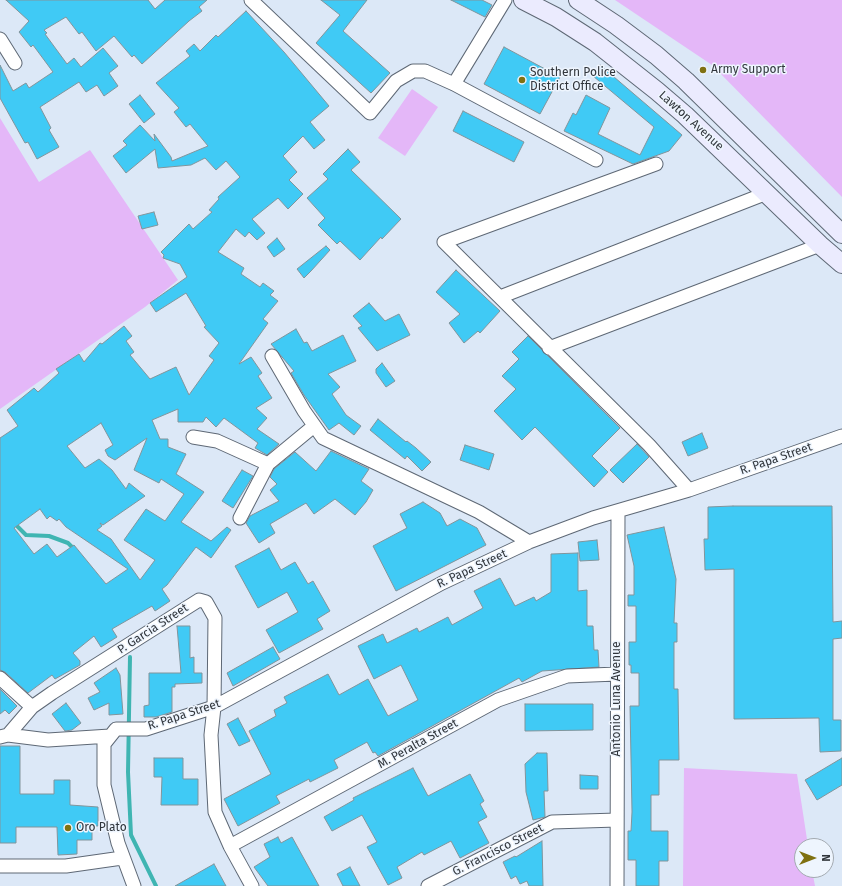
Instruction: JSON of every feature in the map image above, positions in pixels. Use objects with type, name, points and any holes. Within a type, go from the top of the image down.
[{"type":"main road","name":"Lawton Avenue","points":[[523,0],[556,17],[628,67],[685,115],[842,264]]},
{"type":"main road","name":"Lawton Avenue","points":[[578,0],[616,25],[656,55],[686,81],[842,234]]},
{"type":"street","points":[[251,0],[370,113],[396,81],[413,71],[425,72],[454,84],[596,160]]},
{"type":"street","points":[[454,84],[505,0]]},
{"type":"street","points":[[0,39],[15,63]]},
{"type":"street","points":[[656,164],[444,242],[549,348],[650,445],[689,490]]},
{"type":"street","points":[[500,297],[767,193]]},
{"type":"street","points":[[549,348],[820,244]]},
{"type":"street","points":[[272,356],[314,426],[323,438],[479,512],[529,542]]},
{"type":"street","points":[[240,518],[268,464],[314,426]]},
{"type":"street","name":"R. Papa Street","points":[[4,736],[48,740],[146,729],[214,707],[442,583],[529,542],[593,518],[618,512],[689,490],[842,436]]},
{"type":"street","points":[[193,437],[217,440],[268,464]]},
{"type":"street","name":"Antonio Luna Avenue","points":[[617,886],[618,512]]},
{"type":"street","name":"P. Garcia Street","points":[[4,736],[32,707],[199,600],[206,602],[215,618],[214,707],[211,736],[215,812],[230,846],[252,886]]},
{"type":"street","name":"M. Peralta Street","points":[[230,846],[498,700],[567,676],[617,674]]},
{"type":"street","points":[[0,678],[32,707]]},
{"type":"street","points":[[113,732],[104,744],[104,785],[122,858],[134,886]]},
{"type":"street","name":"G. Francisco Street","points":[[428,886],[552,822],[617,820]]},
{"type":"street","points":[[0,866],[66,866],[122,858]]},
{"type":"shaded area","points":[[615,0],[842,0],[842,197],[712,65]]},
{"type":"shaded area","points":[[412,89],[438,107],[405,156],[378,138]]},
{"type":"shaded area","points":[[0,118],[39,182],[90,150],[178,280],[145,307],[0,409]]},
{"type":"shaded area","points":[[684,768],[797,774],[807,838],[794,838],[794,878],[814,878],[815,886],[683,886]]},
{"type":"building","points":[[6,0],[148,0],[155,9],[165,0],[207,0],[199,7],[202,11],[142,64],[134,55],[132,57],[114,36],[96,51],[82,32],[79,34],[66,17],[44,30],[47,33],[45,34],[67,64],[74,58],[81,67],[103,48],[118,66],[109,73],[118,86],[104,96],[97,85],[86,92],[79,82],[40,107],[51,128],[49,130],[59,147],[37,159],[28,142],[25,143],[0,98],[0,65],[13,91],[26,83],[29,88],[53,72],[33,45],[31,47],[19,32],[29,21]]},
{"type":"building","points":[[321,0],[367,0],[343,31],[390,73],[371,93],[316,43],[340,15]]},
{"type":"building","points":[[451,0],[482,0],[492,5],[485,17]]},
{"type":"building","points":[[246,11],[284,52],[329,106],[310,122],[325,140],[314,149],[303,136],[283,156],[297,172],[289,180],[303,194],[288,209],[278,198],[252,219],[265,233],[257,240],[249,232],[245,237],[236,229],[218,252],[244,268],[241,274],[260,287],[263,283],[274,291],[270,295],[278,301],[263,319],[268,323],[239,364],[251,357],[262,373],[258,376],[272,398],[256,408],[267,418],[257,429],[279,444],[267,455],[255,448],[258,443],[224,418],[216,427],[206,417],[203,422],[178,422],[178,409],[152,420],[160,439],[168,439],[168,447],[186,454],[176,474],[204,492],[181,522],[211,541],[227,527],[231,530],[211,558],[196,547],[167,585],[162,589],[170,601],[155,611],[152,606],[112,629],[117,637],[101,647],[94,636],[73,653],[80,661],[80,665],[55,679],[52,675],[28,693],[5,672],[0,670],[0,438],[18,426],[7,410],[34,388],[38,392],[59,373],[56,369],[79,354],[84,362],[100,343],[102,344],[124,326],[132,336],[126,341],[134,352],[130,355],[150,379],[176,367],[189,395],[214,360],[209,356],[219,343],[204,327],[206,326],[186,293],[156,312],[150,303],[187,277],[180,264],[163,258],[164,255],[161,252],[189,224],[193,229],[212,212],[209,210],[219,199],[218,197],[240,177],[226,161],[216,170],[205,158],[191,165],[158,168],[155,149],[126,173],[113,156],[127,145],[123,141],[140,125],[155,141],[154,134],[171,157],[172,161],[208,146],[190,124],[186,127],[174,112],[179,108],[156,83],[190,56],[186,51],[194,44],[200,51],[216,35],[218,37]],"holes":[[[101,423],[113,445],[105,450],[108,456],[115,460],[147,438],[134,470],[159,483],[161,479],[184,494],[165,521],[146,509],[124,540],[155,560],[140,580],[111,539],[97,530],[102,526],[100,523],[103,525],[145,496],[129,483],[126,489],[112,470],[99,459],[85,468],[67,446]],[[40,509],[47,519],[50,516],[57,521],[59,519],[66,527],[128,569],[106,584],[74,545],[57,557],[47,544],[34,554],[14,528]]]},
{"type":"building","name":"Southern Police District Office","points":[[504,47],[560,77],[540,114],[484,84]]},
{"type":"building","points":[[600,65],[682,135],[669,151],[633,164],[564,131],[573,113],[576,115],[586,95],[610,108],[598,134],[640,155],[654,127],[593,76]]},
{"type":"building","points":[[140,95],[155,114],[144,123],[129,104]]},
{"type":"building","points":[[463,111],[524,142],[514,162],[453,131]]},
{"type":"building","points":[[348,149],[360,162],[351,170],[401,219],[382,239],[381,237],[360,260],[340,241],[337,244],[318,225],[325,218],[307,198],[328,179],[323,174]]},
{"type":"building","points":[[154,212],[158,225],[142,229],[138,216]]},
{"type":"building","points":[[277,238],[285,249],[274,257],[267,247]]},
{"type":"building","points":[[326,246],[330,250],[304,278],[297,269]]},
{"type":"building","points":[[456,270],[500,311],[480,333],[478,331],[464,343],[449,323],[460,314],[436,292]]},
{"type":"building","points":[[369,303],[385,321],[399,314],[410,335],[377,351],[358,328],[362,326],[353,316]]},
{"type":"building","points":[[296,329],[304,343],[307,342],[312,351],[343,335],[356,361],[328,374],[340,387],[332,394],[346,415],[361,426],[354,435],[339,423],[329,430],[304,395],[291,373],[294,371],[271,344]]},
{"type":"building","points":[[528,336],[620,428],[592,456],[608,472],[594,487],[535,427],[522,440],[494,411],[516,389],[502,376],[519,359],[512,352]]},
{"type":"building","points":[[382,363],[395,381],[386,387],[376,373],[376,369]]},
{"type":"building","points":[[378,419],[406,442],[407,441],[416,448],[431,462],[422,471],[407,456],[405,459],[370,430]]},
{"type":"building","points":[[702,433],[708,448],[688,456],[682,442]]},
{"type":"building","points":[[637,444],[649,457],[623,483],[610,470]]},
{"type":"building","points":[[465,445],[494,454],[489,470],[460,460]]},
{"type":"building","points":[[331,451],[369,469],[361,481],[373,490],[366,502],[355,515],[335,499],[314,514],[306,503],[270,524],[275,533],[259,543],[246,523],[250,516],[279,501],[270,490],[277,484],[270,477],[274,469],[295,452],[316,471]]},
{"type":"building","points":[[242,470],[253,476],[233,508],[222,501]]},
{"type":"building","points":[[423,502],[440,513],[447,526],[460,519],[477,528],[486,545],[396,591],[373,546],[407,528],[400,514]]},
{"type":"building","points":[[832,506],[833,622],[842,621],[842,638],[833,639],[833,720],[841,720],[841,751],[820,752],[819,718],[734,719],[734,569],[705,570],[704,539],[708,539],[708,507]]},
{"type":"building","points":[[664,527],[676,579],[674,623],[677,623],[677,642],[674,642],[674,689],[678,689],[679,760],[659,760],[659,795],[651,795],[651,831],[668,831],[668,861],[659,861],[659,886],[636,886],[636,860],[628,860],[628,831],[631,831],[632,812],[630,706],[639,706],[639,673],[631,673],[631,665],[629,665],[629,642],[636,642],[636,606],[628,606],[628,595],[634,595],[634,566],[627,535]]},
{"type":"building","points":[[597,540],[599,560],[580,561],[578,542]]},
{"type":"building","points":[[269,548],[281,570],[295,562],[308,584],[313,581],[330,611],[317,619],[323,629],[279,653],[266,630],[298,612],[287,592],[258,608],[235,566]]},
{"type":"building","points":[[578,553],[578,591],[587,590],[587,626],[593,626],[594,650],[598,650],[599,667],[542,671],[522,682],[519,678],[378,756],[375,752],[373,753],[367,742],[334,760],[338,768],[310,782],[309,779],[276,796],[280,803],[238,826],[224,799],[271,774],[249,731],[276,716],[274,710],[287,703],[284,697],[328,674],[339,695],[368,679],[388,716],[418,700],[401,665],[374,679],[358,646],[383,634],[387,643],[417,628],[419,632],[448,617],[452,625],[483,608],[474,591],[500,578],[515,606],[534,597],[536,601],[551,592],[551,554]]},
{"type":"building","points":[[177,626],[190,626],[190,658],[194,657],[194,673],[202,673],[202,683],[175,684],[175,687],[172,687],[172,712],[156,717],[144,717],[144,706],[149,705],[149,673],[181,673]]},
{"type":"building","points":[[273,647],[280,659],[233,686],[227,673]]},
{"type":"building","points":[[116,668],[120,675],[123,714],[109,715],[109,703],[94,710],[88,698],[100,692],[94,683]]},
{"type":"building","points":[[0,689],[17,706],[9,714],[5,710],[0,714]]},
{"type":"building","points":[[66,703],[81,723],[72,730],[65,731],[52,714]]},
{"type":"building","points":[[525,704],[593,704],[593,730],[525,731]]},
{"type":"building","points":[[238,718],[250,741],[239,746],[227,724]]},
{"type":"building","points":[[0,746],[20,746],[20,794],[54,794],[54,780],[70,780],[70,805],[98,807],[98,826],[92,826],[92,840],[77,840],[77,854],[58,855],[57,827],[16,827],[16,843],[0,843]]},
{"type":"building","points":[[537,753],[547,753],[548,791],[544,791],[545,817],[533,820],[526,792],[525,764]]},
{"type":"building","points":[[154,758],[183,758],[183,779],[198,779],[198,805],[161,805],[162,777],[154,777]]},
{"type":"building","points":[[842,758],[842,785],[817,800],[805,780]]},
{"type":"building","points":[[413,768],[428,796],[470,774],[484,801],[480,804],[487,817],[478,822],[489,843],[460,858],[451,841],[424,855],[422,852],[397,867],[402,878],[388,885],[367,847],[377,842],[362,815],[332,831],[324,817],[354,800],[353,798]]},
{"type":"building","points":[[580,775],[598,776],[598,789],[580,789]]},
{"type":"building","points":[[278,837],[281,843],[292,837],[319,886],[268,886],[254,867],[270,857],[264,844]]},
{"type":"building","points":[[542,841],[543,886],[529,886],[527,881],[520,884],[516,876],[511,879],[503,862],[515,856],[516,857]]},
{"type":"building","points":[[214,864],[226,886],[175,886]]},
{"type":"building","points":[[350,867],[360,886],[343,886],[337,874]]},
{"type":"waterway","points":[[14,523],[26,535],[49,536],[68,543],[74,549]]},
{"type":"waterway","points":[[130,657],[128,772],[131,835],[156,886]]},
{"type":"place","name":"Army Support","points":[[703,70]]},
{"type":"place","name":"Southern Police District Office","points":[[522,80]]},
{"type":"place","name":"Oro Plato","points":[[68,828]]}]
